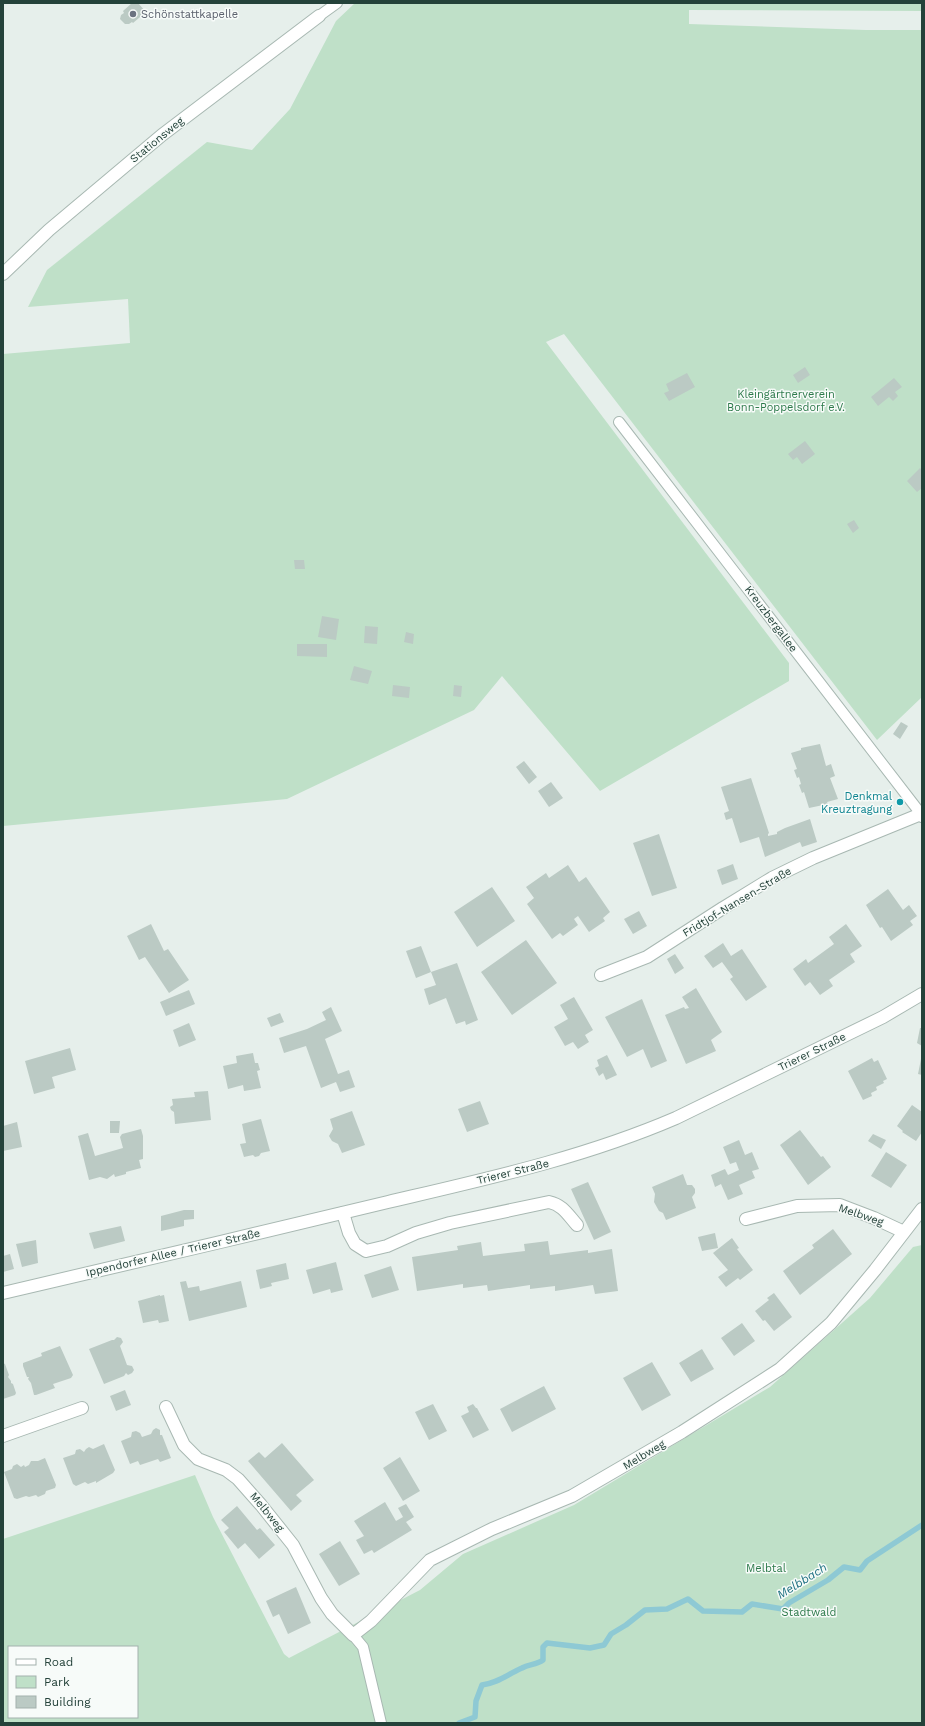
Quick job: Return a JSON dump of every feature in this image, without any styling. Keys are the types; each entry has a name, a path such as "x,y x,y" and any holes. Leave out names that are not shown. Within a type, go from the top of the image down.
{"street":[{"name":"Stationsweg","path":"3,274 49,230 162,135 319,16"},
{"name":"Fridtjof-Nansen-Straße","path":"601,975 647,957 772,878 813,858 921,815"},
{"name":"Trierer Straße","path":"343,1213 563,1159 585,1153 649,1130 758,1079 876,1020 922,994"},
{"path":"343,1213 349,1233 355,1244 366,1251 387,1246 416,1233 450,1223 549,1202 557,1204 564,1209 577,1226"},
{"name":"Melbweg","path":"746,1219 797,1206 840,1205 874,1218 904,1232"},
{"name":"Melbweg","path":"166,1408 184,1445 198,1459 226,1470 238,1479 261,1505 293,1545 321,1598 332,1614 352,1635 371,1621 430,1560 492,1529 572,1496 676,1436 780,1369 831,1323 875,1270 922,1209"},
{"name":"Ippendorfer Allee / Trierer Straße","path":"3,1294 343,1213"},
{"path":"3,1436 82,1408"}],"lane":[{"path":"319,16 337,3"},
{"name":"Kreuzbergallee","path":"619,422 921,815"},
{"name":"Melbweg","path":"352,1635 363,1647 381,1723"}],"green space":[{"name":"Kleingärtnerverein Bonn-Poppelsdorf e.V.","path":"355,3 922,3 922,11 689,10 689,24 866,30 922,30 922,697 877,740 564,334 546,342 789,663 789,681 600,791 502,676 474,710 287,799 3,826 3,354 130,343 128,299 28,307 47,270 207,142 252,150 290,109 336,21"},
{"name":"Stadtwald","path":"922,1245 922,1723 3,1723 3,1539 195,1475 213,1517 284,1654 289,1658 420,1590 463,1554 574,1505 770,1387 870,1298 913,1247"}],"building":[{"name":"Schönstattkapelle","path":"132,3 138,3 146,12 133,23 125,24 120,19 121,15 124,13 123,11"},
{"path":"805,367 810,375 798,383 793,375"},
{"path":"687,373 695,387 669,401 664,393 669,391 666,384"},
{"path":"894,378 902,387 895,392 898,396 893,401 889,397 878,406 871,397"},
{"path":"805,441 815,454 802,464 797,457 793,460 788,454"},
{"path":"920,468 922,470 922,488 917,492 907,481"},
{"path":"854,520 859,528 853,533 847,524"},
{"path":"294,560 304,560 305,569 295,569"},
{"path":"322,616 339,619 336,640 318,637"},
{"path":"365,626 378,627 377,644 364,643"},
{"path":"406,632 414,634 413,644 404,642"},
{"path":"297,644 327,644 327,657 297,656"},
{"path":"354,666 372,671 368,684 350,680"},
{"path":"393,685 410,687 409,698 392,696"},
{"path":"454,685 462,686 461,697 453,696"},
{"path":"901,722 908,726 900,739 893,734"},
{"path":"820,744 826,766 831,764 835,776 830,778 838,799 827,802 828,804 809,808 804,792 802,793 799,785 801,784 799,777 797,778 794,770 797,769 791,753 801,750 801,748"},
{"path":"524,761 537,777 529,784 516,767"},
{"path":"751,778 769,833 768,836 777,834 777,832 785,828 810,819 817,842 802,847 800,842 765,857 759,837 740,843 732,818 726,820 724,813 729,811 721,787"},
{"path":"551,782 563,798 549,807 538,791"},
{"path":"659,834 677,888 652,896 633,843"},
{"path":"733,864 738,879 722,885 717,870"},
{"path":"568,865 579,882 586,877 610,912 603,918 605,921 589,932 578,916 574,919 578,925 563,936 560,933 552,939 527,904 534,898 526,887 546,873 549,878"},
{"path":"492,887 515,921 477,947 454,912"},
{"path":"888,889 903,910 909,905 917,916 910,921 913,925 891,941 882,927 880,928 866,905"},
{"path":"639,911 647,926 633,934 624,919"},
{"path":"151,924 164,951 168,949 189,980 169,993 145,957 139,960 127,936"},
{"path":"846,924 862,946 850,954 855,962 829,980 833,986 820,995 810,982 805,986 793,969 806,959 808,963 834,944 829,937"},
{"path":"526,940 557,983 512,1015 481,972"},
{"path":"723,943 731,956 742,949 767,987 746,1001 730,979 733,977 722,962 713,968 704,956"},
{"path":"421,946 431,972 416,978 406,951"},
{"path":"675,954 684,968 675,974 667,959"},
{"path":"457,963 478,1020 466,1025 465,1021 456,1024 446,998 429,1005 424,989 436,985 431,972"},
{"path":"696,988 722,1032 711,1040 716,1051 686,1064 665,1015 684,1007 685,1009 689,1008 682,997"},
{"path":"189,990 195,1004 166,1016 160,1002"},
{"path":"574,997 593,1030 585,1035 589,1042 578,1049 573,1042 565,1046 554,1027 568,1019 560,1005"},
{"path":"642,999 667,1061 651,1068 643,1049 627,1057 605,1017"},
{"path":"331,1007 342,1031 325,1039 338,1074 349,1070 355,1087 340,1092 336,1082 321,1088 306,1046 284,1053 279,1038 307,1029 326,1020 322,1012"},
{"path":"280,1013 284,1022 271,1027 267,1018"},
{"path":"189,1023 196,1040 179,1047 173,1030"},
{"path":"920,1028 922,1028 922,1046 917,1043"},
{"path":"70,1048 76,1070 52,1077 55,1088 34,1094 25,1061"},
{"path":"253,1053 255,1063 258,1063 260,1070 257,1071 261,1088 244,1091 243,1085 228,1089 223,1066 237,1063 236,1056"},
{"path":"607,1055 617,1075 606,1080 603,1073 599,1076 595,1068 599,1066 597,1060"},
{"path":"872,1058 874,1062 878,1060 887,1079 883,1081 884,1083 876,1087 877,1090 871,1093 872,1096 863,1100 848,1071"},
{"path":"922,1059 922,1075 918,1074"},
{"path":"208,1091 211,1120 175,1124 174,1112 170,1107 173,1105 172,1099 195,1097 194,1092"},
{"path":"480,1101 489,1124 467,1132 458,1109"},
{"path":"912,1105 922,1112 922,1132 916,1141 902,1132 903,1131 897,1126"},
{"path":"352,1111 365,1145 342,1153 338,1144 332,1141 329,1136 333,1129 330,1119"},
{"path":"261,1119 270,1151 261,1153 259,1156 255,1157 253,1155 244,1157 240,1144 246,1143 242,1124"},
{"path":"110,1121 120,1121 119,1133 110,1133"},
{"path":"17,1122 22,1147 3,1151 3,1126"},
{"path":"141,1129 143,1136 143,1159 139,1160 141,1168 115,1177 114,1174 107,1179 100,1177 89,1180 78,1136 88,1133 95,1156 123,1148 120,1137 122,1134"},
{"path":"800,1130 821,1157 823,1156 831,1167 808,1185 780,1145"},
{"path":"873,1134 886,1140 881,1149 868,1141"},
{"path":"739,1140 745,1155 752,1152 759,1169 752,1171 755,1178 739,1185 743,1194 728,1200 721,1184 715,1187 711,1175 725,1169 728,1175 739,1170 736,1162 730,1164 723,1147"},
{"path":"886,1152 907,1165 891,1188 871,1176"},
{"path":"683,1174 687,1185 692,1185 695,1189 695,1193 692,1197 696,1208 666,1220 663,1213 659,1211 654,1202 655,1194 652,1187"},
{"path":"588,1182 611,1232 594,1240 571,1189"},
{"path":"184,1210 194,1210 194,1219 184,1220 184,1226 161,1231 161,1216"},
{"path":"121,1226 125,1241 94,1249 89,1233"},
{"path":"833,1229 852,1254 800,1295 783,1271 814,1248 812,1245"},
{"path":"715,1233 718,1248 702,1251 698,1237"},
{"path":"732,1238 739,1248 737,1249 753,1270 740,1280 738,1278 726,1287 718,1277 728,1270 713,1253"},
{"path":"36,1240 38,1263 22,1267 16,1244"},
{"path":"548,1241 550,1255 588,1250 588,1253 612,1249 618,1291 595,1294 593,1285 555,1291 555,1286 530,1289 530,1285 488,1291 487,1285 463,1288 463,1284 417,1291 412,1257 458,1250 457,1246 481,1242 483,1256 525,1251 524,1244"},
{"path":"10,1254 14,1269 3,1272 3,1256"},
{"path":"336,1262 343,1290 331,1293 330,1289 313,1294 306,1270"},
{"path":"286,1263 289,1279 271,1283 272,1286 260,1289 256,1270"},
{"path":"391,1266 399,1290 372,1298 364,1275"},
{"path":"186,1281 188,1288 199,1286 200,1291 241,1281 247,1307 189,1321 180,1282"},
{"path":"774,1293 792,1317 774,1331 755,1311 769,1300 767,1298"},
{"path":"164,1295 169,1321 159,1323 158,1320 143,1323 138,1301"},
{"path":"742,1323 755,1341 734,1356 721,1338"},
{"path":"117,1337 121,1338 123,1342 120,1346 127,1365 132,1366 134,1370 128,1375 126,1373 124,1376 104,1384 89,1349 114,1340"},
{"path":"60,1346 73,1375 71,1378 53,1384 55,1388 34,1395 23,1363 42,1356 41,1353"},
{"path":"702,1349 714,1369 691,1382 679,1363"},
{"path":"652,1362 671,1395 642,1411 623,1378"},
{"path":"3,1363 5,1364 9,1375 8,1377 13,1384 16,1393 15,1395 3,1399"},
{"path":"544,1386 556,1409 512,1432 500,1409"},
{"path":"125,1390 131,1405 116,1411 110,1396"},
{"path":"433,1404 447,1431 429,1440 415,1412"},
{"path":"473,1404 477,1408 489,1430 473,1438 461,1416 469,1412 467,1407"},
{"path":"156,1428 160,1430 160,1435 162,1435 171,1458 160,1462 158,1459 140,1465 138,1461 130,1464 121,1441 131,1437 132,1432 136,1431 140,1433 142,1437 151,1434"},
{"path":"282,1443 314,1480 296,1495 302,1501 291,1511 248,1461 259,1452 265,1458"},
{"path":"104,1444 115,1470 113,1473 96,1483 96,1481 88,1484 85,1482 76,1486 73,1484 63,1458 75,1454 76,1450 80,1449 84,1452 89,1447 93,1449"},
{"path":"400,1457 420,1491 403,1501 383,1468"},
{"path":"45,1458 56,1485 55,1488 46,1491 45,1494 38,1497 36,1495 17,1499 14,1498 4,1472 12,1469 13,1466 17,1464 21,1467 24,1465 25,1467 29,1465 31,1461 38,1461"},
{"path":"385,1502 396,1521 403,1517 398,1508 406,1504 414,1517 406,1522 412,1530 374,1553 372,1550 364,1554 356,1540 364,1536 354,1521"},
{"path":"237,1506 257,1530 260,1528 275,1545 259,1559 245,1543 238,1549 224,1532 229,1528 221,1520"},
{"path":"340,1541 360,1574 339,1586 319,1554"},
{"path":"296,1587 311,1623 288,1634 279,1614 273,1617 266,1601"}],"waterway":[{"name":"Melbbach","path":"459,1723 475,1717 476,1701 482,1685 498,1680 543,1660 543,1647 547,1643 590,1648 604,1645 611,1634 626,1625 645,1610 667,1609 688,1599 703,1611 742,1612 752,1604 783,1609 789,1603 828,1580 844,1567 860,1570 867,1561 922,1525"}],"place":[{"name":"Schönstattkapelle","path":"133,14"},
{"name":"Denkmal Kreuztragung","path":"900,802"}],"park label":[{"name":"Melbtal","path":"766,1568"}]}
